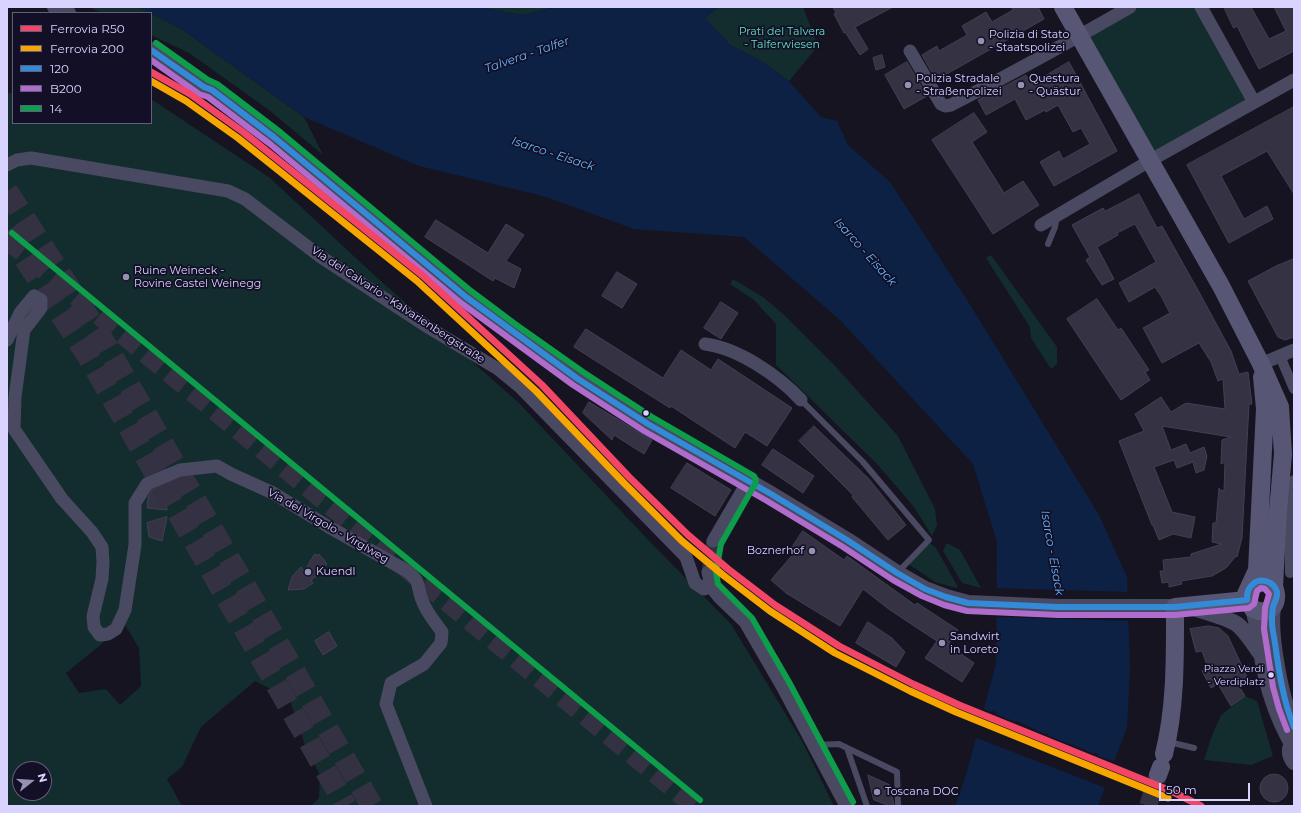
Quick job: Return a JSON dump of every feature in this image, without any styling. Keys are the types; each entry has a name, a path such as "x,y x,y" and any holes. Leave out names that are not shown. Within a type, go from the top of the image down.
{"main road":[{"path":"1063,7 1221,286 1261,364 1280,407 1283,454 1274,587 1277,597 1273,606 1269,610 1264,611 1250,598"},
{"path":"1250,598 1257,570 1265,409 1261,364"},
{"path":"1250,598 1256,581 1266,581 1274,587"},
{"path":"1163,759 1170,728 1181,607 1250,598"}],"street":[{"path":"54,7 66,12"},
{"path":"910,50 941,104 945,106 957,102 1080,36 1130,7"},
{"path":"1201,7 1254,102"},
{"path":"152,51 204,87 212,90 275,138 466,297 578,379 648,424 748,481 847,540 897,573 925,589 946,597 974,603 1134,608 1181,607 1237,624 1249,637 1262,656"},
{"path":"1041,224 1151,160 1294,80"},
{"name":"Via del Calvario - Kalvarienbergstraße","path":"7,165 18,160 32,158 55,161 117,173 228,191 245,198 321,257 431,329 498,369 520,387 686,557 695,583 704,589 711,587"},
{"name":"Via del Virgolo - Virglweg","path":"7,340 20,313 34,296 41,300 41,308 24,330 15,397 14,430 62,498 92,532 102,547 102,579 93,616 94,627 100,635 108,634 116,628 125,610 135,545 135,503 147,484 180,470 216,466 238,478 273,493 329,527 407,571 416,578 421,600 442,632 441,644 424,664 392,683 386,704 426,806"},
{"path":"705,344 728,351 758,365 789,387 801,400"},
{"path":"1261,364 1294,350"},
{"path":"1280,356 1294,389"},
{"path":"1290,573 1290,493 1294,480"},
{"path":"713,541 748,481"},
{"path":"708,572 711,587 718,597 745,622 782,686 846,806"},
{"path":"1250,598 1257,620 1262,656 1272,702 1282,726 1293,743 1290,750 1290,756 1294,762"},
{"path":"1273,606 1272,619 1283,695 1294,727"}],"lane":[{"path":"1048,244 1055,227 1057,215"},
{"path":"801,400 863,462 929,540 897,573"},
{"path":"813,745 839,744 897,772 898,806"},
{"path":"848,748 867,806"},
{"path":"1163,759 1194,748"}],"green space":[{"path":"89,7 138,7 148,12 100,12"},
{"path":"479,7 556,7 522,15"},
{"name":"Prati del Talvera - Talferwiesen","path":"719,7 803,7 818,46 789,81 763,62 730,45 705,18"},
{"path":"1130,7 1201,7 1254,102 1151,160 1080,36"},
{"path":"152,14 183,30 304,117 323,155 269,110 189,53 152,35"},
{"path":"12,92 12,124 152,124 152,100 270,178 373,274 519,403 654,546 731,624 802,741 834,806 311,806 319,798 320,775 307,751 289,698 255,681 201,727 182,767 167,779 182,806 7,806 7,94","holes":["125,625 139,648 141,686 120,705 106,689 79,693 66,673"]},
{"path":"991,255 1057,347 1057,364 1051,369 1031,338 1030,327 986,258"},
{"path":"733,279 763,297 783,314 836,367 898,436 935,509 937,525 932,536 914,507 878,465 776,365 776,324 754,300 730,284"},
{"path":"930,543 936,548 958,587 956,588 935,582 907,563"},
{"path":"947,543 960,550 981,588 962,583 943,551"},
{"path":"1245,696 1257,701 1273,756 1251,765 1204,760 1211,738 1221,715"}],"water":[{"path":"138,7 479,7 522,15 556,7 719,7 705,18 730,45 763,62 789,81 821,117 837,121 848,145 890,182 969,303 1099,515 1127,577 1130,669 1127,727 1098,806 955,806 966,775 996,664 997,542 973,464 841,321 744,237 634,229 543,196 419,166 304,117 183,30 152,14 152,12 148,12"}],"pier":[{"path":"994,588 1130,592 1131,621 994,617"},
{"path":"982,708 991,712 996,712 995,714 1016,722 1017,721 1042,733 1048,734 1047,735 1069,744 1073,744 1094,754 1099,754 1098,756 1116,762 1106,788 974,737"}],"building":[{"path":"833,7 893,7 855,27 868,49 860,55 845,32 844,33 834,14 836,13"},
{"name":"Polizia di Stato - Staatspolizei","path":"1011,7 1038,7 1044,19 936,80 922,55 937,46 939,51 967,35 962,26 986,12 992,22 1013,10"},
{"path":"1224,7 1251,7 1269,39 1286,31 1274,7 1294,7 1294,51 1259,69 1237,26 1234,28"},
{"path":"882,55 885,67 876,70 873,58"},
{"name":"Polizia Stradale - Straßenpolizei","path":"907,62 927,96 904,109 885,75"},
{"path":"1069,62 1117,151 1054,186 1040,162 1059,151 1063,159 1090,144 1081,128 1073,132 1058,105 1046,112 1045,110 1026,120 1015,99 986,115 978,100 1026,75 1031,84"},
{"path":"1294,107 1294,194 1267,151 1221,176 1244,219 1267,206 1273,219 1229,243 1187,165"},
{"path":"974,113 987,132 972,142 1004,193 1023,181 1039,205 993,234 932,140"},
{"path":"1139,194 1157,228 1162,226 1199,292 1231,351 1239,374 1248,372 1252,404 1249,404 1242,538 1237,557 1236,556 1226,568 1212,576 1181,581 1182,584 1169,587 1169,582 1162,583 1160,571 1164,571 1163,560 1191,557 1191,554 1222,544 1212,542 1213,523 1216,523 1219,488 1220,490 1224,491 1225,462 1221,464 1222,440 1231,437 1162,426 1171,450 1186,444 1190,453 1204,447 1207,456 1204,470 1196,473 1193,462 1177,468 1174,460 1154,467 1172,512 1195,517 1191,538 1173,534 1159,540 1119,441 1144,431 1135,414 1161,397 1171,412 1186,403 1225,409 1223,379 1218,381 1211,362 1199,343 1162,363 1143,328 1170,313 1155,287 1129,302 1119,283 1156,262 1135,224 1117,233 1118,235 1097,247 1114,279 1102,285 1086,260 1090,257 1072,225 1103,208 1105,211"},
{"path":"436,220 488,253 506,224 524,235 506,261 521,269 514,288 495,278 493,281 425,237"},
{"path":"1294,259 1294,337 1285,340 1278,337 1248,281 1276,266"},
{"path":"617,272 637,284 622,308 602,296"},
{"path":"1097,299 1118,330 1121,328 1149,370 1145,372 1150,380 1121,400 1067,319"},
{"path":"721,302 738,313 721,339 704,328"},
{"path":"586,329 663,378 681,350 711,370 718,359 792,408 767,446 745,432 735,448 671,406 670,408 574,347"},
{"path":"589,402 652,440 644,454 614,435 612,440 583,413"},
{"path":"814,426 869,479 906,525 888,540 852,497 853,495 799,441"},
{"path":"773,449 814,476 803,493 762,465"},
{"path":"687,463 731,490 715,516 671,488"},
{"path":"162,486 166,499 167,510 147,508 148,497 152,490"},
{"path":"167,517 162,541 149,537 147,523"},
{"path":"803,531 844,560 847,556 915,605 917,603 958,630 948,645 974,663 962,682 925,658 937,641 890,610 863,589 840,626 786,593 771,580 795,552 791,549"},
{"name":"Kuendl","path":"315,554 316,556 319,554 327,564 319,571 321,573 311,580 313,583 304,589 288,590 292,577 301,567 304,571"},
{"path":"868,622 892,638 905,652 896,667 856,643"},
{"path":"1209,626 1219,628 1228,636 1248,679 1238,684 1245,696 1231,706 1218,684 1211,688 1202,671 1208,668 1202,651 1196,652 1190,629"},
{"path":"329,632 337,646 323,655 315,641"},
{"path":"1274,774 1284,778 1288,788 1284,798 1274,802 1264,798 1260,788 1264,778"},
{"path":"868,775 890,785 894,806 874,800"}],"tunnel":[{"path":"7,191 106,345 372,806"},
{"path":"7,231 89,358 346,806"},
{"path":"7,239 695,806"},
{"path":"708,572 713,541"},
{"path":"1148,806 1158,775"}],"rail line":[{"name":"R50","path":"152,73 190,94 243,132 422,275 542,385 629,477 688,535 728,569 775,605 839,646 913,684 959,705 1171,791 1201,806"},
{"name":"200","path":"152,82 186,101 238,138 417,281 536,391 682,541 770,611 835,653 910,691 956,712 1168,798"}],"transit line":[{"name":"14","path":"156,43 208,80 217,84 280,132 471,291 515,324 583,372 652,417 754,476 756,480 755,484 721,544 716,572 718,584 752,618 789,682 853,802"},
{"name":"120","path":"152,51 204,87 212,90 275,138 466,297 578,379 648,424 771,494 925,589 968,603 1058,607 1175,607 1247,600 1249,589 1254,583 1258,581 1266,581 1270,583 1277,592 1273,609 1272,627 1278,665 1287,707 1294,727"},
{"name":"B200","path":"152,61 199,94 208,97 270,144 461,303 573,385 644,431 767,501 843,547 893,580 922,596 944,605 967,611 1058,615 1175,615 1249,608 1254,604 1257,591 1261,588 1265,589 1269,594 1265,608 1264,629 1273,687 1287,730"},
{"name":"14","path":"12,233 700,800"}],"place":[{"name":"Polizia di Stato - Staatspolizei","path":"981,41"},
{"name":"Polizia Stradale - Straßenpolizei","path":"908,85"},
{"name":"Questura - Quästur","path":"1021,85"},
{"name":"Ruine Weineck - Rovine Castel Weinegg","path":"126,277"},
{"name":"Boznerhof","path":"812,551"},
{"name":"Kuendl","path":"308,572"},
{"name":"Sandwirt in Loreto","path":"942,643"},
{"name":"Piazza Verdi - Verdiplatz","path":"1271,675"},
{"name":"Toscana DOC","path":"877,792"}],"water label":[{"name":"Talvera - Talfer","path":"527,55"},
{"name":"Isarco - Eisack","path":"553,154"},
{"name":"Isarco - Eisack","path":"865,252"},
{"name":"Isarco - Eisack","path":"1052,553"}]}
